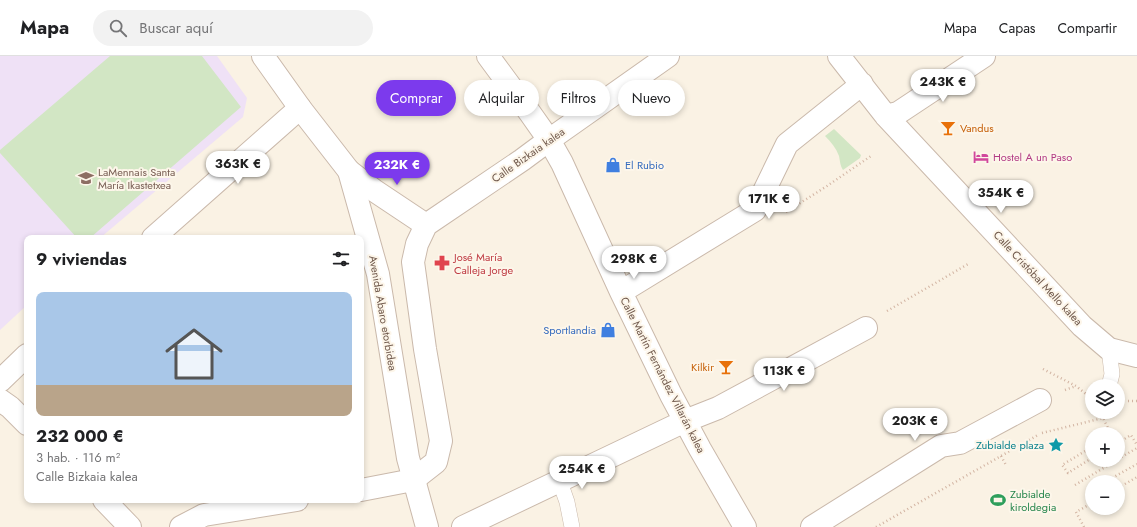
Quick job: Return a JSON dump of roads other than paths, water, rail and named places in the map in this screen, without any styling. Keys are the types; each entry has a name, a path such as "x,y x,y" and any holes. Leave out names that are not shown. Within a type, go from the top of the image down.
{"street":[{"name":"Avenida Abaro etorbidea","path":"263,56 300,108 349,171 378,274 408,458 427,527"},
{"name":"Calle Martín Fernández Villarán kalea","path":"488,56 549,140 562,163 621,292 671,395 745,527"},
{"name":"Calle Bizkaia kalea","path":"426,225 522,160 668,56"},
{"name":"Calle Cristóbal Mello kalea","path":"839,56 886,116 1082,326 1109,349 1137,356"},
{"path":"886,116 898,112 984,56"},
{"path":"621,292 755,210 787,144 862,84"},
{"path":"156,235 300,108"},
{"path":"349,171 375,192 426,225 417,244 413,262 425,349 441,442 436,462 413,480 364,489"},
{"path":"463,527 685,422 718,408 874,321"},
{"path":"0,381 24,358"},
{"path":"0,400 10,407 24,421"},
{"path":"812,527 941,446 960,443 1040,400"},
{"path":"107,503 130,527"},
{"path":"181,527 204,515 278,503"}],"lane":[{"path":"1109,349 1112,374 1111,379"},
{"path":"560,482 568,502 572,527"}],"place":[{"name":"Vandus","path":"948,128"},
{"name":"Hostel A un Paso","path":"981,157"},
{"name":"El Rubio","path":"613,165"},
{"name":"LaMennais Santa María Ikastetxea","path":"86,178"},
{"name":"José María Calleja Jorge","path":"442,263"},
{"name":"Sportlandia","path":"608,330"},
{"name":"Kilkir","path":"726,367"},
{"name":"Zubialde plaza","path":"1056,445"},
{"name":"Zubialde kiroldegia","path":"998,500"}]}
